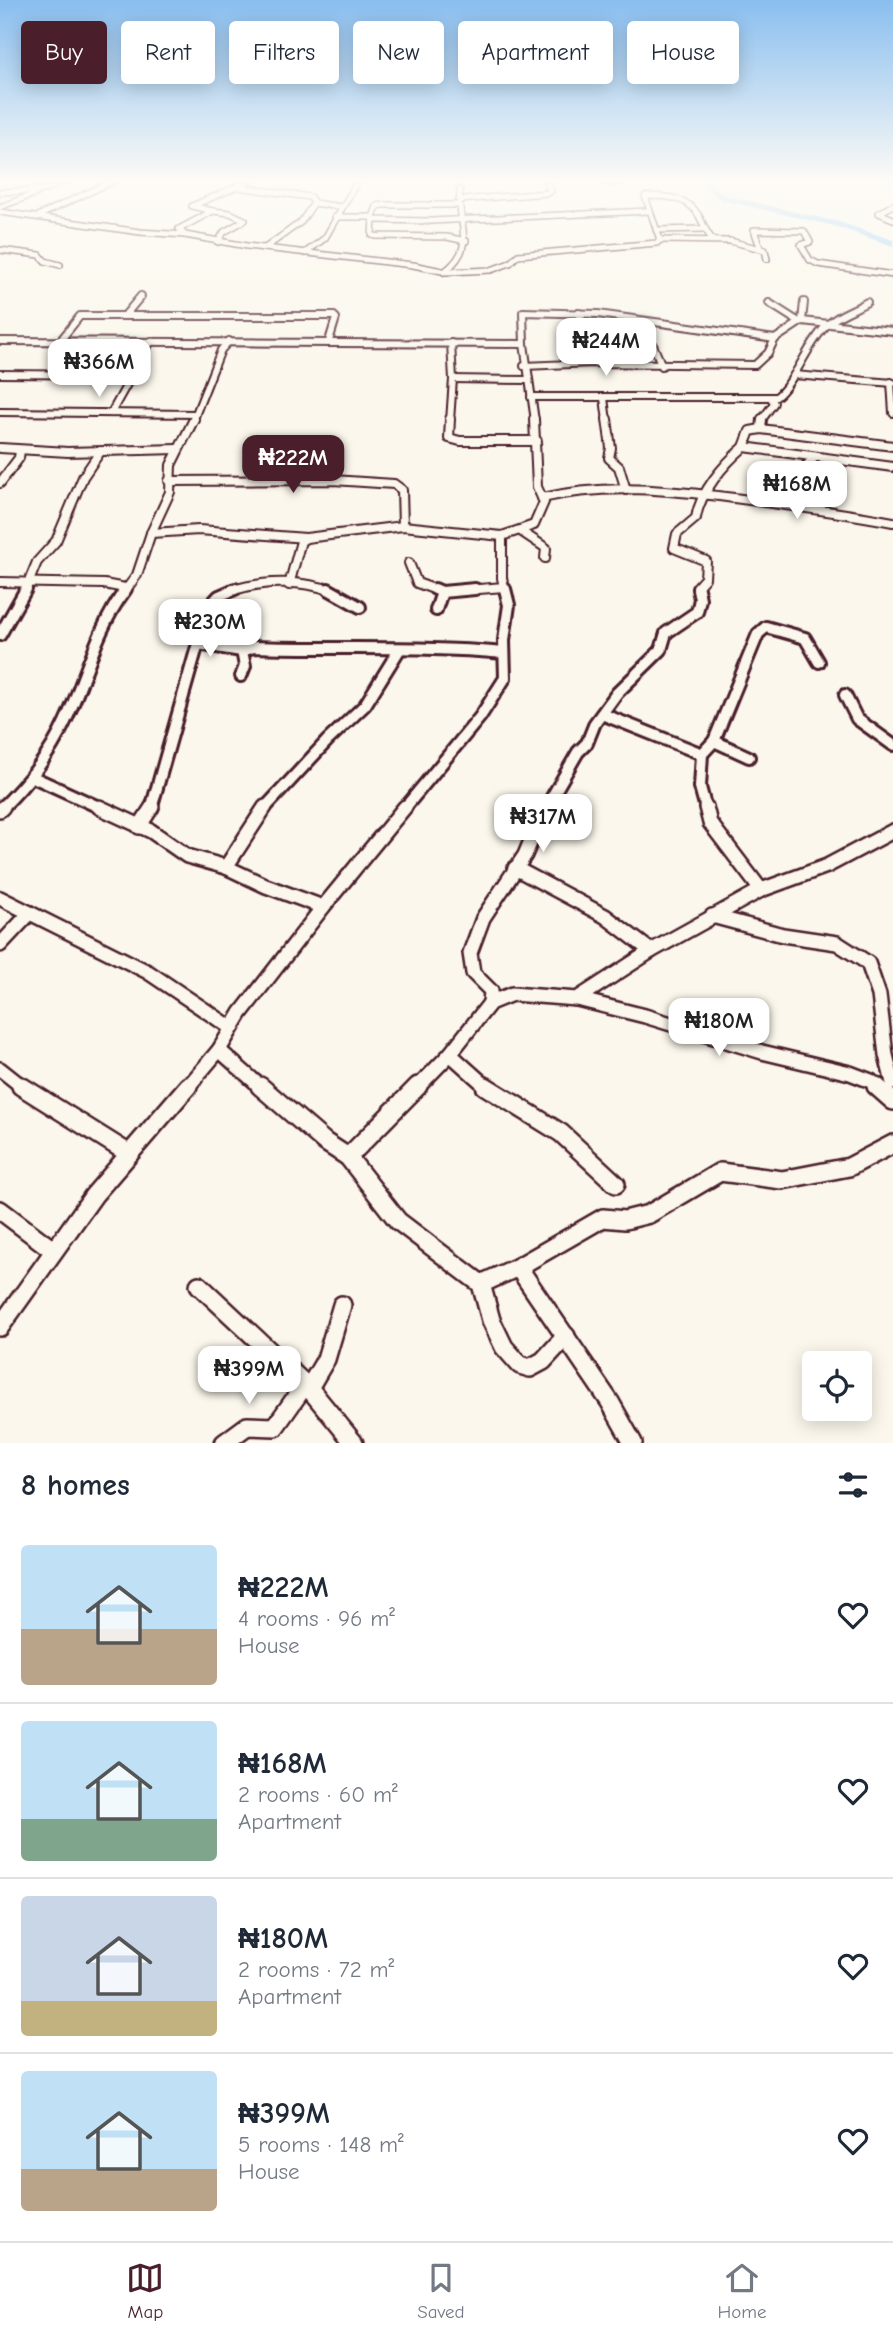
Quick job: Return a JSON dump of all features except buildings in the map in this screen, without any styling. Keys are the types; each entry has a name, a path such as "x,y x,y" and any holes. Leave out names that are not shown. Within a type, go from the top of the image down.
{"street":[{"path":"276,249 475,270"},
{"path":"306,253 310,249"},
{"path":"444,272 460,260 463,249"},
{"path":"414,265 424,271 475,270 505,265 518,256 591,249"},
{"path":"761,249 767,259"},
{"path":"804,249 810,260 818,264 893,275"},
{"path":"0,250 43,256 45,261 60,265"},
{"path":"125,314 141,296"},
{"path":"524,366 594,363 662,366 755,365 768,353 775,339 800,322 804,302"},
{"path":"531,397 771,398 783,392 814,339 828,323 867,302"},
{"path":"769,303 800,322 893,331"},
{"path":"522,532 541,517 542,498 538,493 537,441 524,366 524,311 579,313 775,339"},
{"path":"579,313 594,363"},
{"path":"60,341 80,316 125,314 334,316 336,318 329,341"},
{"path":"0,341 523,344"},
{"path":"111,413 151,341"},
{"path":"0,810 33,777 65,723 109,612 137,575 151,533 170,492 171,465 177,449 196,414 221,350 229,341"},
{"path":"451,343 453,379 448,434 450,439 537,441"},
{"path":"653,345 662,366"},
{"path":"0,374 132,375"},
{"path":"794,375 892,382 893,413"},
{"path":"453,379 527,380"},
{"path":"604,398 611,448 609,458 619,467 626,490"},
{"path":"761,429 760,422 774,403 771,398"},
{"path":"0,412 196,414"},
{"path":"493,999 488,986 473,974 470,953 483,918 524,855 552,793 587,743 602,714 617,693 661,650 666,633 697,612 700,599 697,587 705,578 706,561 674,548 677,534 696,518 698,506 730,458 744,447 750,431 761,429 893,446"},
{"path":"744,447 893,467"},
{"path":"0,448 100,452 177,449"},
{"path":"0,483 19,458 20,450"},
{"path":"0,635 30,582 37,562 56,541 83,477 100,452"},
{"path":"785,505 798,474 815,457"},
{"path":"169,481 333,480 394,484 402,490 403,526"},
{"path":"542,498 567,492 660,489 893,522"},
{"path":"151,533 199,530 306,538 403,526 502,536 510,532 522,532 545,548 545,558"},
{"path":"0,1327 53,1250 128,1153 219,1050 230,1027 304,935 323,906 350,877 480,717 505,678 504,653 509,605 504,587 502,536"},
{"path":"289,584 301,541 306,538"},
{"path":"409,564 417,583 442,592 504,587"},
{"path":"0,582 104,584 125,588"},
{"path":"139,827 156,800 169,741 208,608 215,598 233,590 289,584 325,587 334,592 341,601 360,607"},
{"path":"436,610 442,592"},
{"path":"761,890 710,823 700,787 702,754 714,741 758,634 766,627 805,638 819,662"},
{"path":"198,645 242,650 253,647 399,650 450,648 504,653"},
{"path":"241,677 245,666 242,650"},
{"path":"226,867 268,803 365,705 399,650"},
{"path":"845,695 851,715 858,723 893,745"},
{"path":"602,714 702,754"},
{"path":"714,741 749,758"},
{"path":"33,777 151,831 187,856 226,867 266,886 323,906"},
{"path":"576,999 651,951 761,890 827,866 893,831"},
{"path":"515,868 605,916 651,951"},
{"path":"0,898 140,969 207,1007 230,1027"},
{"path":"0,944 30,913"},
{"path":"712,916 783,935 837,943 868,963 879,995 886,1055 893,1083"},
{"path":"348,1157 416,1085 450,1054 493,999 512,994 576,999 645,1016 762,1052 864,1078 893,1101"},
{"path":"219,1050 325,1142 348,1157 398,1221 481,1284 487,1313 502,1343 524,1368 543,1361 566,1336"},
{"path":"450,1054 485,1086 561,1133 616,1184"},
{"path":"0,1069 34,1097 128,1153"},
{"path":"481,1284 518,1267 603,1218 625,1220 649,1214 720,1172 782,1180 849,1167 893,1144"},
{"path":"0,1210 53,1250"},
{"path":"518,1267 566,1336 633,1443"},
{"path":"199,1285 307,1387 355,1443"},
{"path":"224,1443 247,1426 275,1427 326,1359 342,1305"}]}
